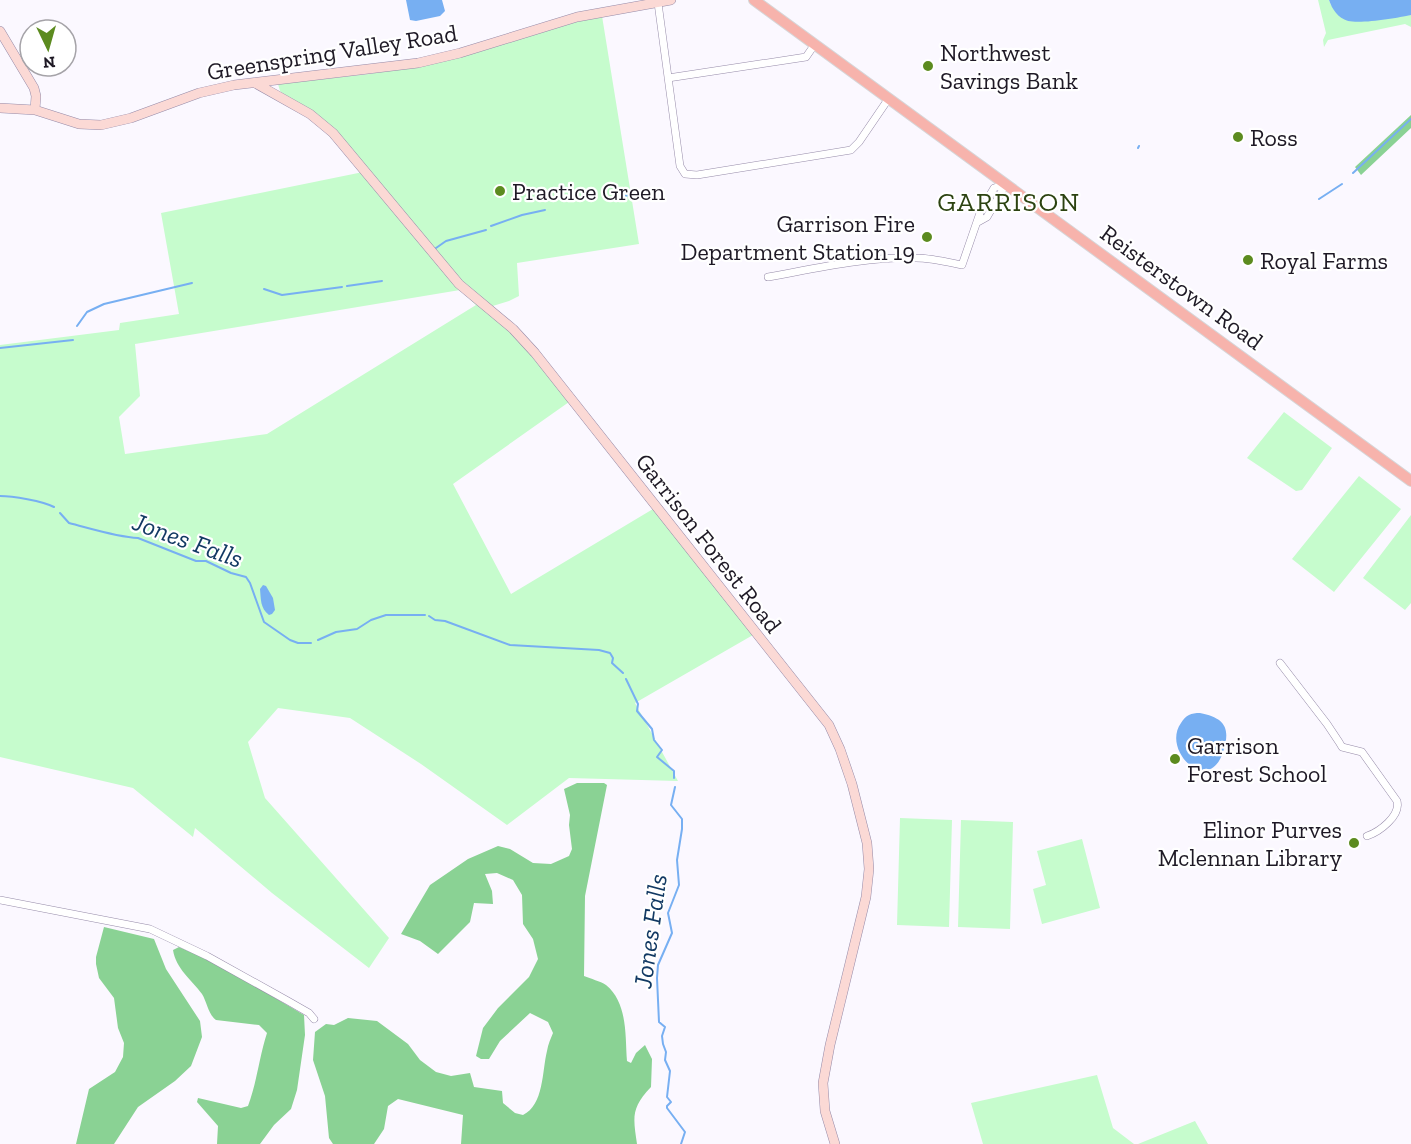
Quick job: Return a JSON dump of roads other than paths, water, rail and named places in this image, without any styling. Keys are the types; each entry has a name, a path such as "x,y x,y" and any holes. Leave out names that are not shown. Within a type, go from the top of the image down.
{"main road":[{"name":"Greenspring Valley Road","path":"0,108 34,110 79,124 101,125 137,116 208,90 418,63 460,53 577,17 671,0"},
{"name":"Reisterstown Road","path":"754,0 1411,481"},
{"path":"0,30 34,88 36,96 34,110"},
{"name":"Garrison Forest Road","path":"255,83 310,114 333,133 459,284 513,329 536,353 829,725 852,784 867,843 869,869 867,897 823,1083 825,1111 835,1144"}],"street":[{"path":"658,3 680,166 685,174 697,175 851,150 889,98"},
{"path":"668,78 806,57 815,44"},
{"path":"768,277 817,268 902,258 933,259 962,265 981,210 994,188 1006,184"},
{"path":"1280,663 1342,747 1362,752 1397,801 1396,812 1381,829 1367,836"},
{"path":"0,900 150,929 207,956 309,1013 314,1018"}],"water":[{"path":"406,0 442,0 445,11 440,16 410,20"},
{"path":"1329,0 1411,0 1411,15 1370,21 1348,21 1336,13"},
{"path":"263,585 273,598 275,610 269,615 262,603 260,589"},
{"path":"1200,713 1220,721 1226,730 1223,752 1216,765 1208,770 1198,770 1189,764 1177,746 1176,734 1183,720 1189,715"}],"waterway":[{"path":"1353,173 1411,119"},
{"path":"1319,199 1342,184"},
{"path":"618,196 638,195"},
{"path":"491,226 545,210"},
{"path":"436,248 446,241 486,230"},
{"path":"347,286 382,281"},
{"path":"77,326 87,312 104,304 192,283"},
{"path":"264,289 282,295 342,287"},
{"path":"0,348 73,340"},
{"name":"Jones Falls","path":"0,496 27,499 54,507"},
{"name":"Jones Falls","path":"60,513 69,523 138,538 196,561 206,561 231,573 246,577 264,622 290,640 298,643 311,643"},
{"name":"Jones Falls","path":"318,640 336,632 357,629 371,620 386,615 425,615"},
{"name":"Jones Falls","path":"429,616 510,645 599,650 610,653 613,658 612,663 623,673"},
{"name":"Jones Falls","path":"626,679 638,704 637,711 652,729 654,740 662,750 657,757 674,771 674,778"},
{"name":"Jones Falls","path":"675,787 671,805 682,819 677,860 679,885 668,913 672,933 658,965 657,978 659,1022 665,1027 662,1036 666,1052 665,1060 670,1071 667,1097 671,1102 667,1108 685,1132 681,1144"}],"place":[{"name":"Northwest Savings Bank","path":"928,66"},
{"name":"Ross","path":"1238,137"},
{"name":"Practice Green","path":"500,191"},
{"name":"Garrison Fire Department Station 19","path":"927,237"},
{"name":"Royal Farms","path":"1248,260"},
{"name":"Garrison Forest School","path":"1175,759"},
{"name":"Elinor Purves Mclennan Library","path":"1354,843"}],"district":[{"name":"GARRISON","path":"1009,202"}]}
